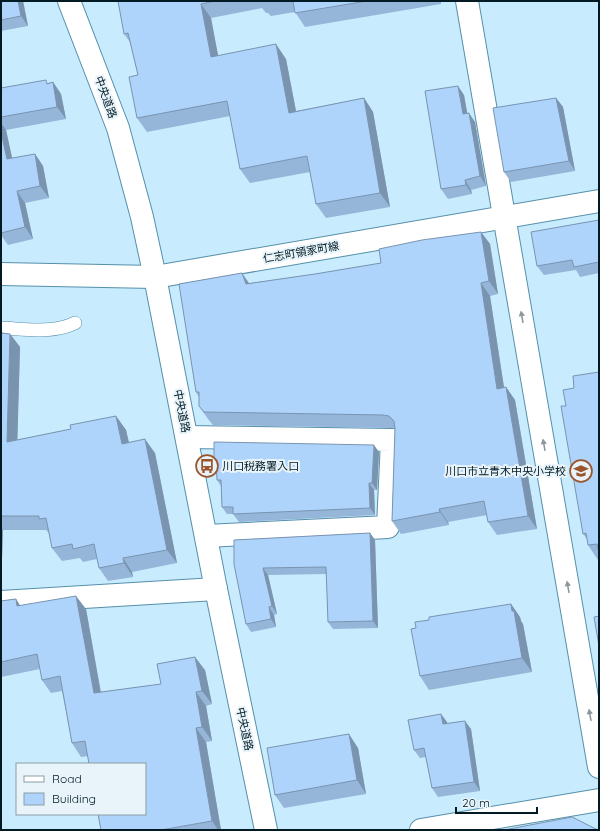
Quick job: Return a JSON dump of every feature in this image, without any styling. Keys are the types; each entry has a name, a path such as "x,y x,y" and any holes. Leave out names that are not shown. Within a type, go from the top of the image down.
{"street":[{"name":"中央道路","path":"69,1 115,121 129,164 155,277 216,589 266,830"},
{"path":"78,23 79,1"},
{"path":"467,1 599,767"},
{"name":"仁志町領家町線","path":"1,274 155,277 599,201"},
{"path":"187,437 392,440 388,527 206,536"},
{"path":"1,602 216,589"},
{"path":"421,830 599,800"}],"lane":[{"path":"1,328 56,329 63,328 74,323"}],"building":[{"path":"1,1 18,1 21,16 1,20"},
{"path":"118,1 215,1 201,4 211,57 276,44 289,113 364,98 380,193 316,204 307,156 240,169 227,101 137,118 129,77 138,75 128,33 124,34"},
{"path":"293,1 367,1 295,13"},
{"path":"46,80 47,84 53,82 57,107 1,117 1,88"},
{"path":"458,86 463,114 469,113 480,176 465,180 466,185 441,189 425,91"},
{"path":"556,98 569,161 504,172 493,108"},
{"path":"1,132 7,159 35,154 40,186 17,191 25,227 1,233"},
{"path":"599,220 599,262 574,267 572,260 537,266 531,232"},
{"path":"481,232 489,281 481,283 497,389 506,387 528,516 488,522 484,501 439,509 440,512 392,521 395,428 394,421 389,416 204,412 199,406 199,392 196,392 179,284 242,273 246,284 381,263 379,249 422,240"},
{"path":"1,333 10,334 7,442 71,429 70,425 116,416 122,444 145,439 167,550 123,558 124,563 99,568 94,544 73,549 72,544 52,548 46,518 39,519 39,516 1,516"},
{"path":"599,372 599,553 597,544 588,545 586,533 583,534 561,406 566,406 563,390 574,388 573,376"},
{"path":"214,442 374,445 372,483 369,483 370,508 233,514 233,507 222,507 221,480 217,480 216,460 214,460"},
{"path":"370,533 373,621 328,622 326,567 263,568 272,606 269,607 271,619 246,624 234,564 234,540"},
{"path":"76,596 94,693 161,684 157,664 195,657 202,691 196,692 202,727 196,728 212,821 161,830 101,830 98,815 146,815 146,763 89,763 85,741 72,743 60,676 42,680 37,654 1,662 1,601 16,599 17,606"},
{"path":"511,604 512,611 514,611 522,658 420,676 411,629 416,628 415,622 429,620 429,617"},
{"path":"599,616 599,646 594,617"},
{"path":"441,714 443,724 465,721 474,782 432,788 424,748 414,750 408,720"},
{"path":"349,734 357,780 275,795 267,748"},
{"path":"572,817 598,830 504,830"}],"place":[{"name":"川口税務署入口","path":"207,466"},
{"name":"川口市立青木中央小学校","path":"581,471"}]}
